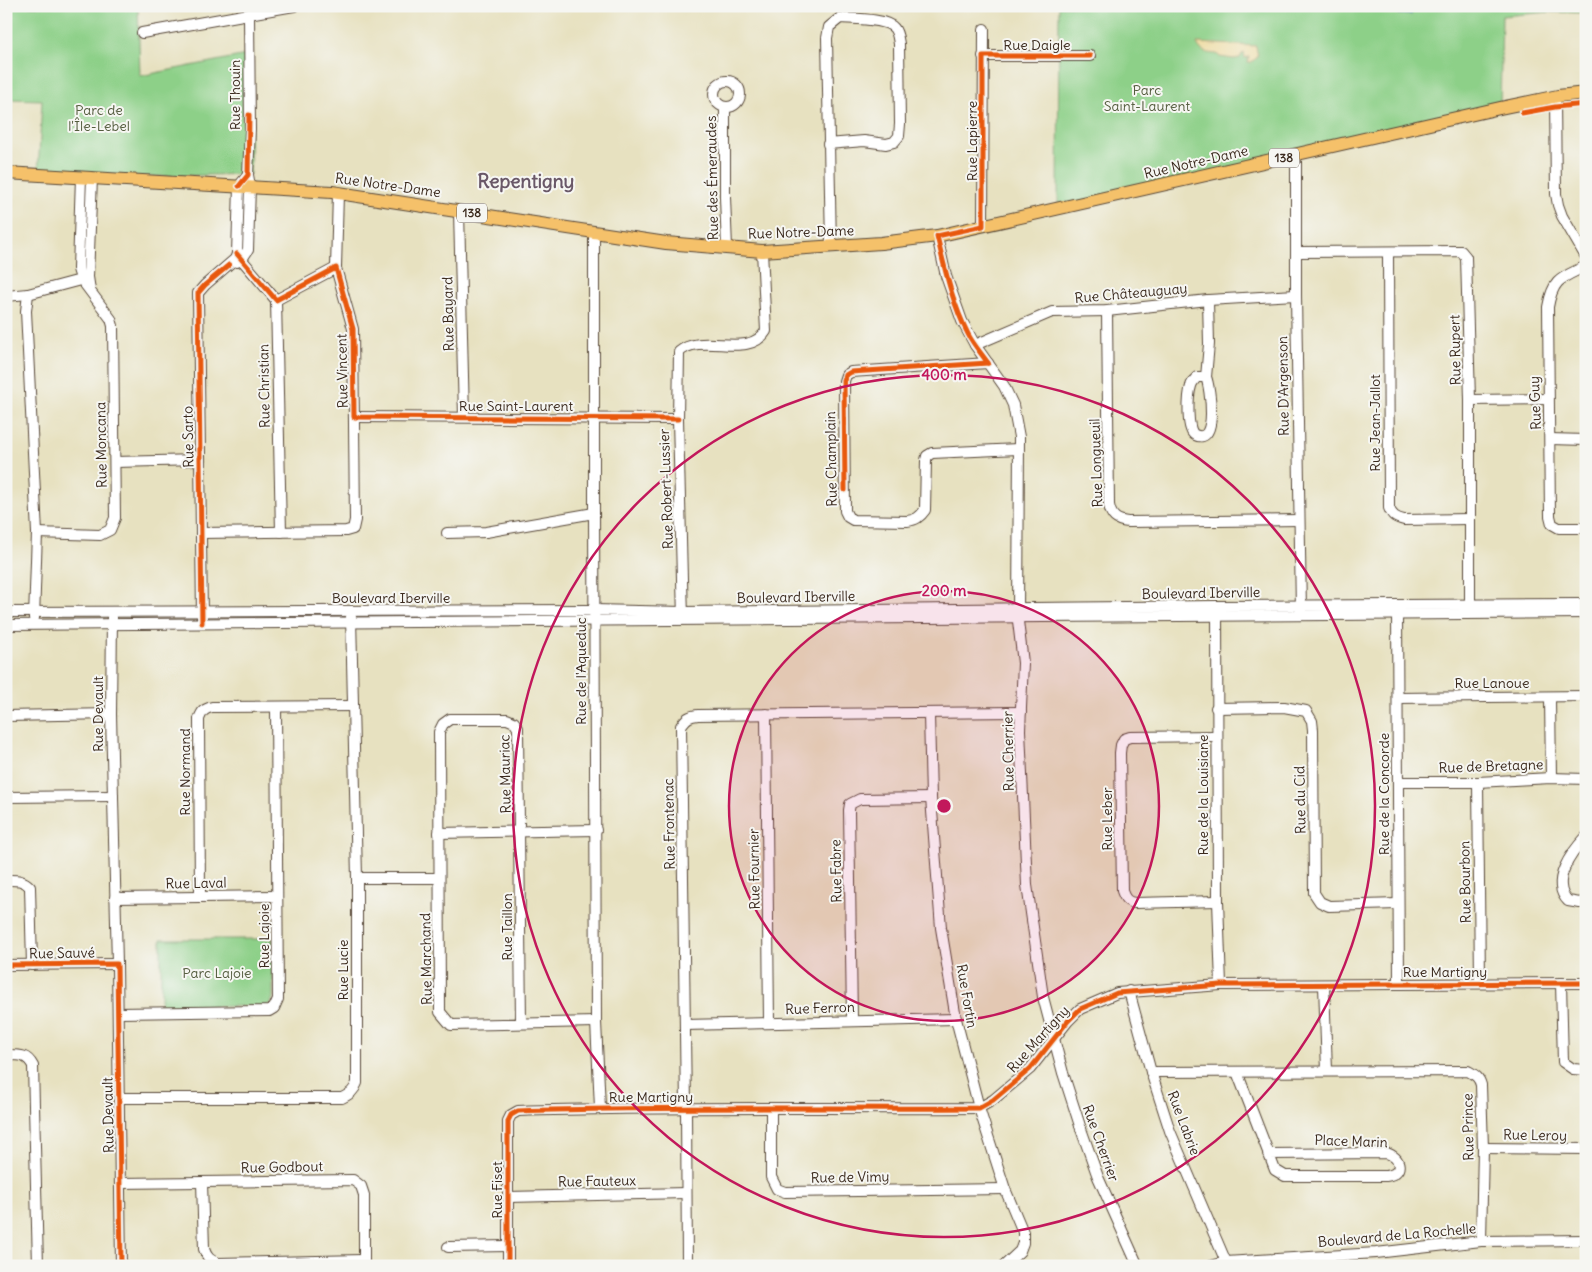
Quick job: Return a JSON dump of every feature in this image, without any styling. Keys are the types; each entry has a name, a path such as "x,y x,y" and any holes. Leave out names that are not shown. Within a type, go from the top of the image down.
{"main road":[{"name":"Rue Notre-Dame","path":"6,174 246,182 338,193 666,243 762,251 831,247 937,236 1555,97 1586,93"}],"street":[{"path":"142,33 294,6"},
{"name":"Rue Thouin","path":"246,182 250,129 249,15"},
{"path":"828,144 864,141 886,144 894,142 898,136 900,124 899,44 894,27 885,22 840,18 829,27 827,38 828,144 831,247"},
{"name":"Rue Lapierre","path":"982,226 984,29"},
{"name":"Rue Daigle","path":"983,56 1090,56"},
{"path":"1555,97 1556,194 1558,205 1583,246 1586,257"},
{"name":"Rue des Émeraudes","path":"725,107 724,197 727,248"},
{"name":"Rue D'Argenson","path":"1296,156 1296,296 1301,610"},
{"path":"6,296 28,294 85,278 78,269 86,178"},
{"path":"246,182 239,257 276,300 336,268"},
{"name":"Rue Vincent","path":"200,533 346,531 353,529 355,520 353,329 336,268 338,193"},
{"name":"Rue Bayard","path":"459,211 464,417"},
{"name":"Rue de l'Aqueduc","path":"594,232 596,1022 600,1108"},
{"name":"Rue Cherrier","path":"937,236 952,297 968,334 1004,386 1013,405 1018,437 1018,623 1022,664 1021,712 1026,885 1043,997 1053,1038 1080,1129 1098,1177 1138,1266"},
{"name":"Rue Robert-Lussier","path":"683,616 678,418 679,352 690,345 751,344 761,339 766,331 762,251"},
{"name":"Rue Rupert","path":"1297,252 1461,251 1466,257 1470,400 1470,609"},
{"name":"Rue Jean-Jallot","path":"1388,252 1389,508 1396,518 1404,520 1469,519"},
{"name":"Rue Sarto","path":"202,622 198,293 204,285 239,257"},
{"name":"Rue Guy","path":"1586,266 1554,284 1550,293 1548,307 1550,516 1552,524 1559,528 1586,528"},
{"name":"Rue Moncana","path":"36,533 100,535 110,530 115,518 113,326 85,278"},
{"path":"28,294 26,311 36,533 34,624"},
{"name":"Rue Châteauguay","path":"975,346 1052,312 1107,311 1208,300 1296,296"},
{"name":"Rue Christian","path":"276,300 282,532"},
{"path":"1206,377 1197,377 1190,388 1189,425 1191,432 1196,436 1202,436 1207,433 1210,427 1210,389 1206,377 1210,344 1208,300"},
{"name":"Rue Longueuil","path":"1107,311 1109,505 1110,512 1114,517 1120,521 1128,522 1299,520"},
{"name":"Rue Champlain","path":"988,363 851,372 846,375 844,381 845,511 848,517 854,520 907,522 914,520 921,516 925,510 926,460 932,453 1018,449"},
{"path":"1470,400 1548,399"},
{"name":"Rue Saint-Laurent","path":"354,417 678,418"},
{"path":"1550,439 1586,440"},
{"path":"115,462 199,460"},
{"path":"448,533 486,532 594,513"},
{"name":"Boulevard Iberville","path":"6,625 202,622 351,617 1396,610 1586,604"},
{"name":"Boulevard Iberville","path":"1470,609 1586,613"},
{"name":"Rue de la Concorde","path":"1396,610 1399,983"},
{"name":"Boulevard Iberville","path":"6,612 202,611 351,617"},
{"name":"Rue de la Louisiane","path":"1217,611 1216,708 1220,985"},
{"name":"Rue Devault","path":"112,612 111,714 118,1013 121,1266"},
{"name":"Rue Lucie","path":"119,1098 342,1098 350,1095 355,1089 357,1083 357,878 351,617"},
{"name":"Rue Lanoue","path":"1398,698 1586,696"},
{"path":"1550,697 1551,778"},
{"name":"Rue Normand","path":"200,896 199,719 201,712 212,707 353,706"},
{"name":"Rue Lajoie","path":"118,1013 269,1011 274,1008 278,999 276,707"},
{"name":"Rue du Cid","path":"1216,708 1284,707 1306,711 1312,721 1313,730 1314,893 1320,902 1329,906 1398,904"},
{"name":"Rue Frontenac","path":"687,1266 681,726 689,716 698,715 1021,712"},
{"path":"6,716 111,714"},
{"name":"Rue Fournier","path":"766,714 769,1023"},
{"name":"Rue Fortin","path":"929,714 931,798 941,928 956,1019 979,1108 1005,1189 1023,1232 1020,1250 1004,1266"},
{"name":"Rue Mauriac","path":"439,833 439,732 444,724 450,720 507,719 514,722 518,728 520,831"},
{"name":"Rue Leber","path":"1217,736 1130,737 1124,739 1121,745 1120,763 1122,892 1125,899 1136,903 1218,901"},
{"name":"Rue de Bretagne","path":"1398,782 1478,782 1551,778 1586,779"},
{"name":"Rue Bourbon","path":"1478,782 1480,983"},
{"path":"6,798 113,796"},
{"name":"Rue Fabre","path":"852,1020 850,804 860,799 931,798"},
{"path":"439,833 596,830"},
{"name":"Rue Taillon","path":"520,831 521,1023"},
{"name":"Rue Marchand","path":"439,833 440,1012 451,1025 596,1022"},
{"path":"1586,837 1575,848 1562,874 1560,886 1561,893 1568,901 1574,903 1586,900"},
{"path":"357,878 439,878"},
{"path":"6,880 19,880 30,887 32,965"},
{"name":"Rue Laval","path":"115,898 277,896"},
{"name":"Rue Sauvé","path":"6,965 117,964"},
{"path":"1561,983 1563,1062 1573,1069 1586,1070"},
{"name":"Rue Martigny","path":"511,1115 518,1111 600,1108 979,1108 993,1100 1030,1069 1053,1038 1080,1009 1110,995 1129,991 1220,985 1586,983"},
{"path":"1324,985 1326,1071"},
{"name":"Rue Labrie","path":"1129,991 1151,1072 1170,1130 1226,1262"},
{"name":"Rue Ferron","path":"685,1025 956,1019"},
{"path":"6,1055 20,1055 30,1059 33,1066 38,1266"},
{"name":"Rue Prince","path":"1151,1072 1468,1071 1479,1078 1481,1085 1483,1148 1481,1241"},
{"name":"Place Marin","path":"1237,1072 1268,1154 1275,1170 1285,1176 1386,1176 1395,1173 1399,1164 1396,1158 1386,1153 1268,1154"},
{"name":"Rue de Vimy","path":"771,1109 771,1177 777,1189 785,1192 1005,1189"},
{"name":"Rue Fiset","path":"508,1266 508,1121 511,1115"},
{"name":"Rue Leroy","path":"1483,1148 1586,1149"},
{"name":"Rue Godbout","path":"120,1183 346,1180 358,1183 364,1195 364,1263"},
{"path":"202,1182 204,1249 206,1257 211,1261 218,1263 364,1263"},
{"name":"Rue Fauteux","path":"508,1197 686,1193"},
{"path":"1119,1224 1130,1266"},
{"name":"Boulevard de La Rochelle","path":"1211,1266 1226,1262 1376,1253 1481,1241 1586,1240"},
{"path":"448,1247 508,1246"}],"green space":[{"name":"Parc de l'Île-Lebel","path":"6,6 138,6 140,76 251,54 250,174 92,178 38,174 42,100 6,99"},
{"name":"Parc Saint-Laurent","path":"1059,6 1398,6 1398,14 1411,14 1413,6 1586,6 1586,13 1550,12 1502,16 1500,108 1058,209"},
{"name":"Parc Lajoie","path":"161,939 273,939 273,998 271,1003 266,1006 161,1007"}],"sand":[{"path":"1197,43 1256,46 1258,57 1248,62 1249,57 1245,58 1244,53 1240,58 1234,59 1220,57 1217,54 1202,51"}],"water":[{"path":"1398,6 1413,6 1411,15 1398,14"}],"cycle path":[{"path":"988,363 970,338 962,322 937,236 983,226 983,56 1090,56"},
{"path":"1522,113 1586,104"},
{"path":"239,186 248,175 249,115"},
{"path":"237,254 276,300 336,268 353,329 354,417 678,419"},
{"path":"202,623 198,293 229,265"},
{"path":"845,490 844,381 846,375 851,372 988,363"},
{"path":"6,965 117,964 121,1266"},
{"path":"508,1266 508,1121 511,1115 518,1111 690,1108 979,1108 993,1100 1030,1069 1068,1021 1080,1009 1117,993 1221,985 1586,983"}],"district":[{"name":"Repentigny","path":"526,181"}]}
